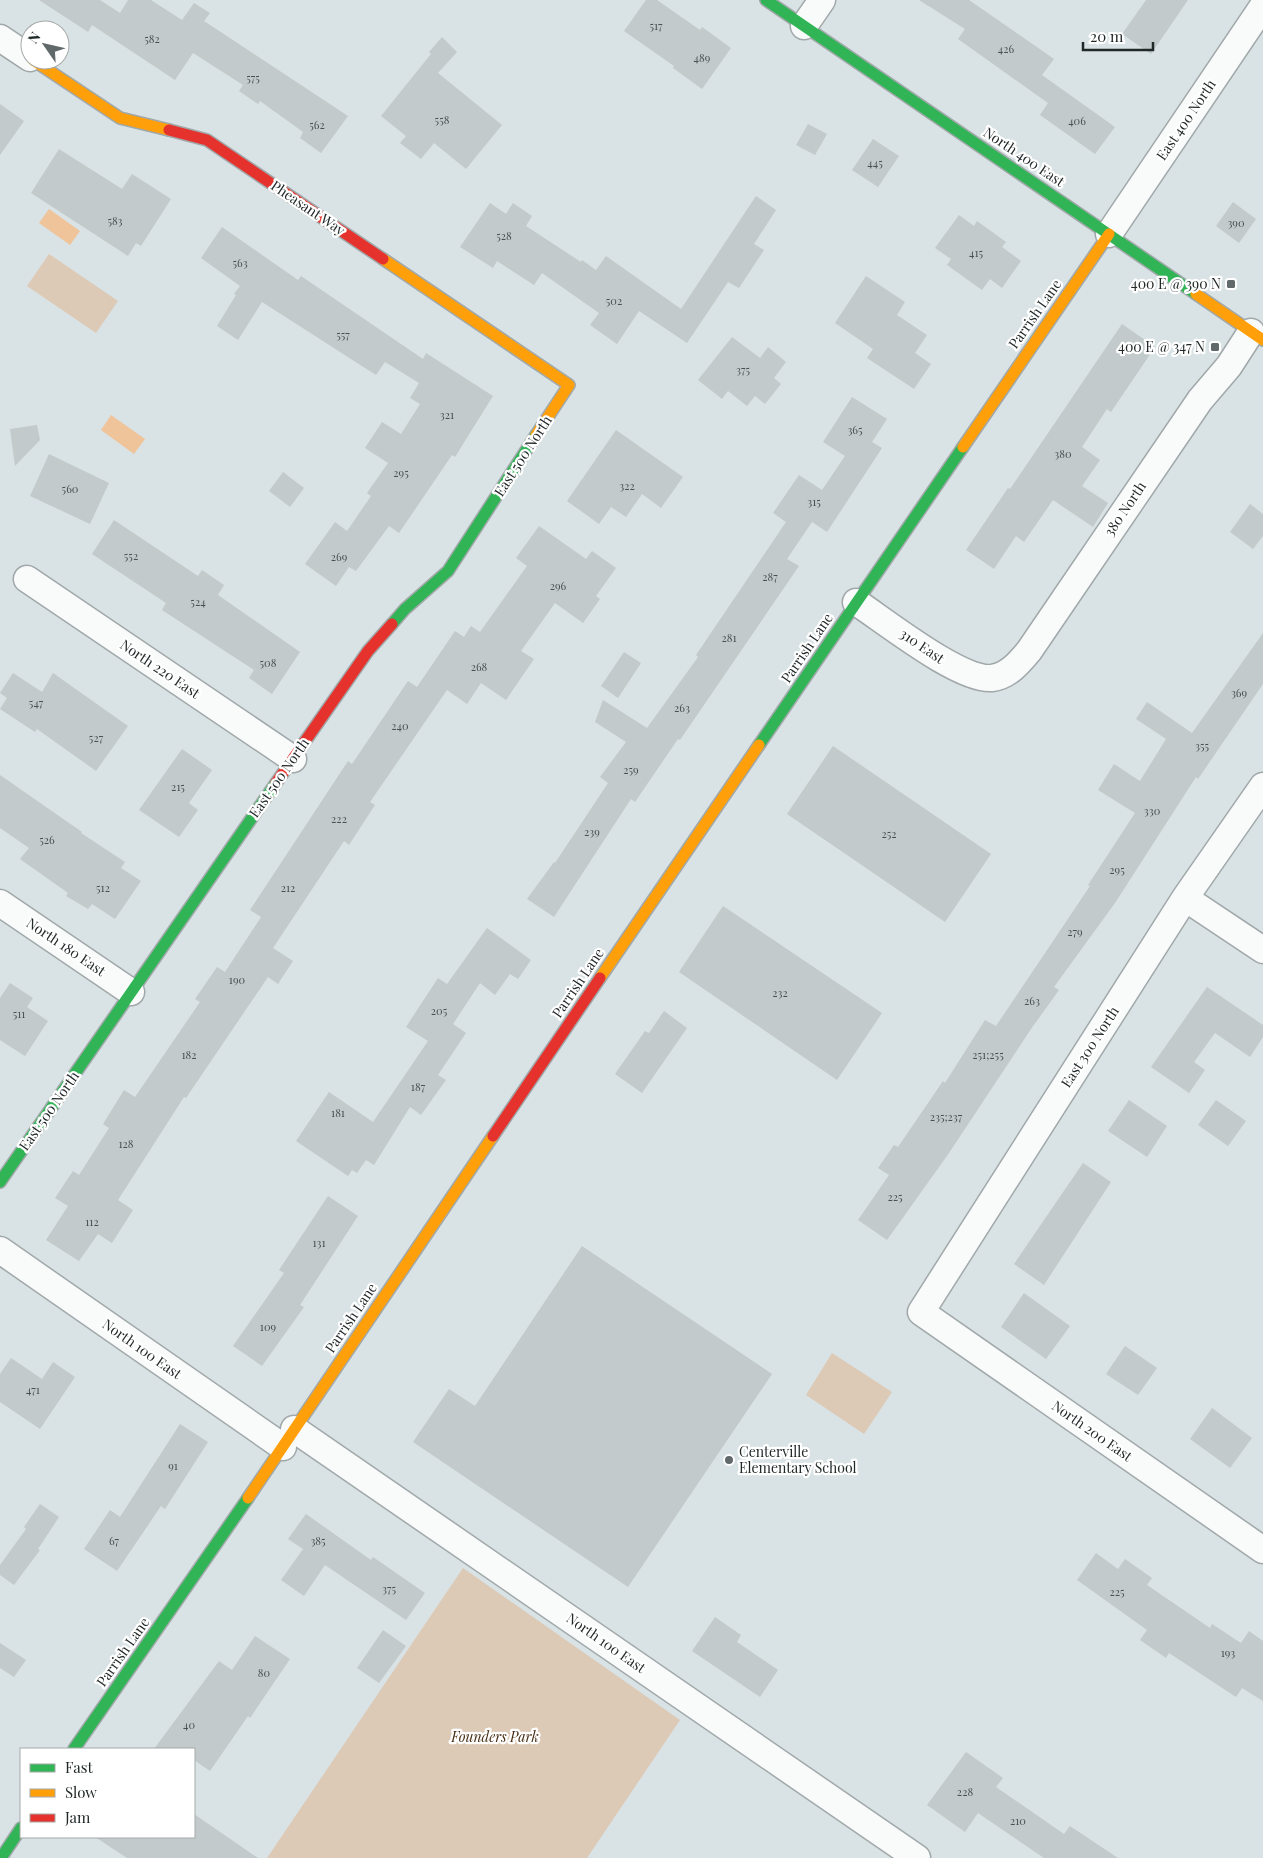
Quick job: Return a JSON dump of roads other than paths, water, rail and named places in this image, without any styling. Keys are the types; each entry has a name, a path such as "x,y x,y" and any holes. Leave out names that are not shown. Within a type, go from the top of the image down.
{"street":[{"name":"North 400 East","path":"766,0 1257,336"},
{"path":"804,26 822,0"},
{"name":"East 400 North","path":"1109,234 1263,6"},
{"path":"0,38 20,51"},
{"name":"Pheasant Way","path":"49,70 120,118 207,140 570,385"},
{"name":"Parrish Lane","path":"75,1748 289,1438 856,602 1109,234"},
{"name":"380 North","path":"993,678 1013,668 1029,651 1200,400 1257,336"},
{"name":"East 500 North","path":"0,1182 368,651 405,609 448,571 570,385"},
{"name":"North 220 East","path":"27,579 293,759"},
{"name":"310 East","path":"856,602 955,668 973,676 993,678"},
{"name":"East 300 North","path":"921,1312 1186,898 1263,786"},
{"path":"1186,898 1263,950"},
{"name":"North 180 East","path":"0,903 131,992"},
{"name":"North 100 East","path":"0,1250 289,1438 917,1858"},
{"name":"North 200 East","path":"921,1312 1263,1550"},
{"path":"1,1858 20,1830"}],"place":[{"name":"400 E @ 390 N","path":"1231,284"},
{"name":"400 E @ 347 N","path":"1215,347"},
{"name":"Centerville Elementary School","path":"729,1460"}],"park label":[{"name":"Founders Park","path":"495,1737"}]}
